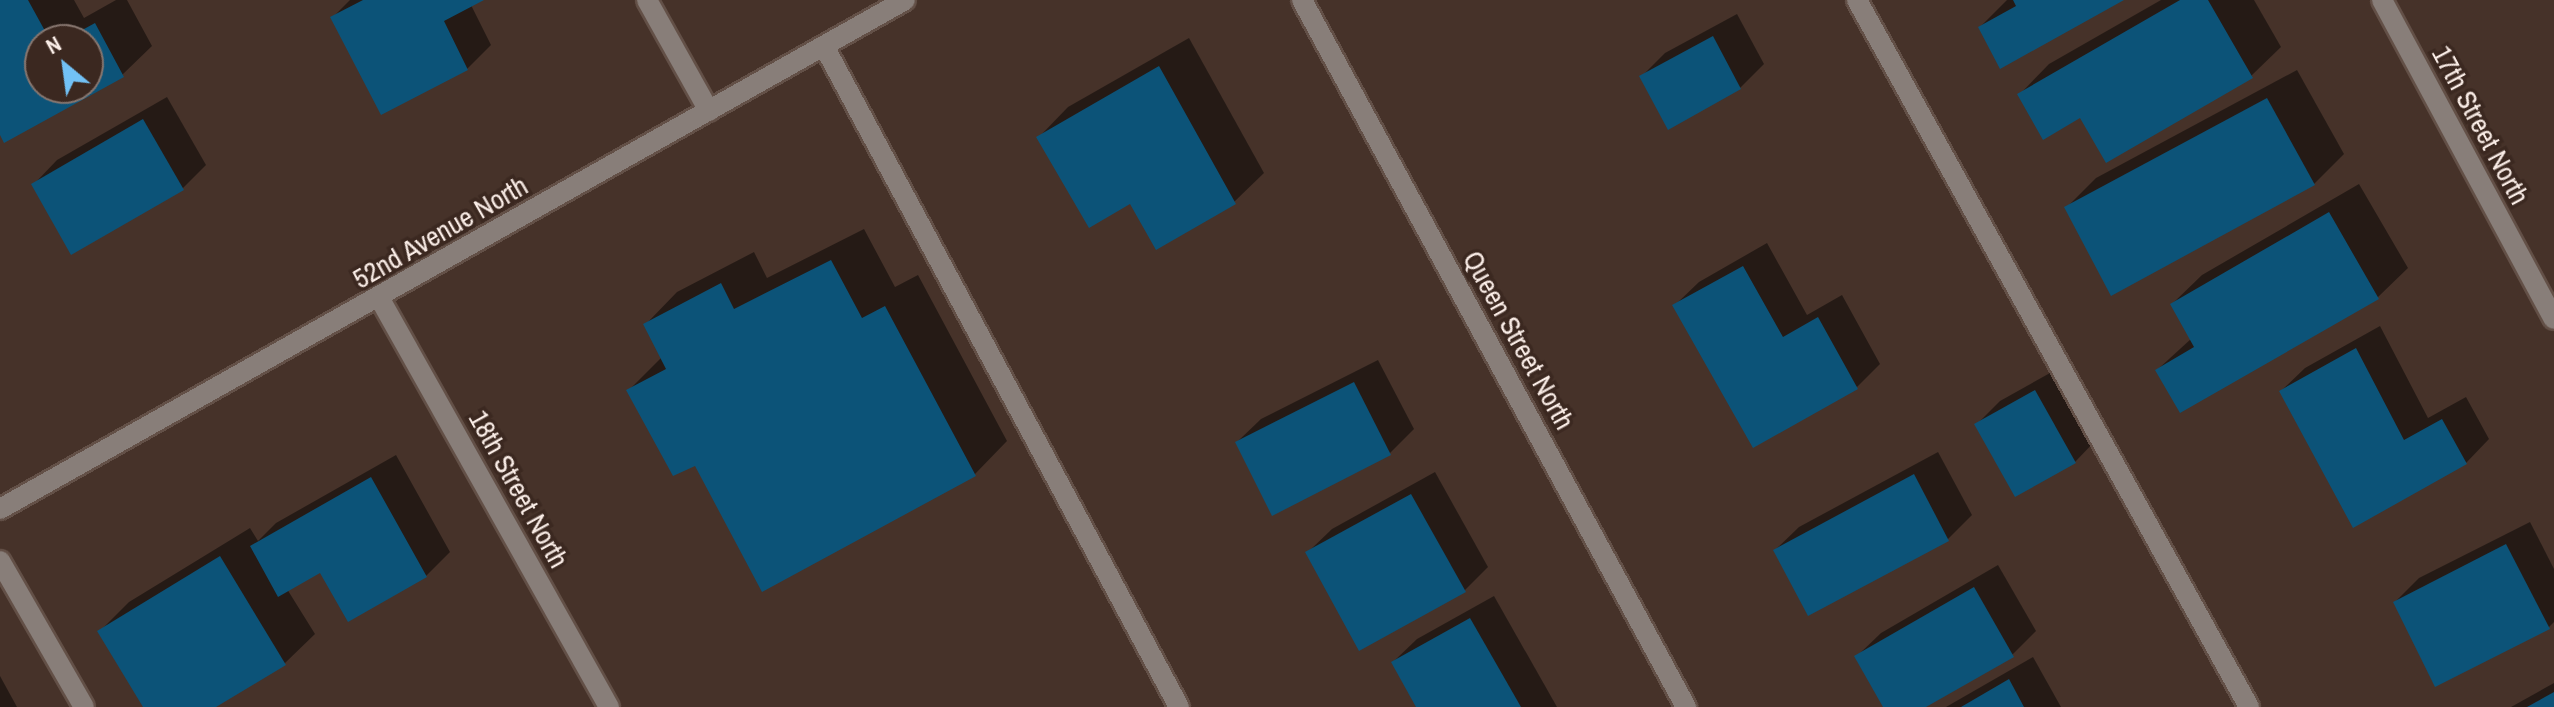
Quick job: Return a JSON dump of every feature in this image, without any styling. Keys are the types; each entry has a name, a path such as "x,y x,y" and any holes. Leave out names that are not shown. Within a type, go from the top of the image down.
{"street":[{"path":"647,0 709,111"},
{"name":"52nd Avenue North","path":"3,499 380,299 905,0"},
{"name":"Queen Street North","path":"1302,0 1686,707"},
{"path":"1857,0 2249,707"},
{"name":"17th Street North","path":"2382,0 2554,319"},
{"path":"824,46 1179,707"},
{"name":"18th Street North","path":"380,299 609,707"},
{"path":"0,561 84,707"}],"building":[{"path":"0,0 28,0 41,24 24,24 24,104 75,104 4,143 0,135"},
{"path":"363,0 484,0 444,21 468,70 381,115 330,17"},
{"path":"2013,0 2124,0 2000,69 1978,27 2016,6"},
{"path":"2180,0 2208,0 2253,78 2106,163 2080,118 2043,140 2017,94"},
{"path":"1713,36 1741,89 1668,130 1639,76"},
{"path":"104,40 124,77 104,88"},
{"path":"1159,66 1236,204 1156,250 1130,204 1089,228 1036,137"},
{"path":"2267,98 2315,185 2111,296 2064,207"},
{"path":"143,119 184,190 71,255 31,184"},
{"path":"2329,212 2379,299 2180,413 2155,370 2194,347 2170,304"},
{"path":"831,260 862,318 885,306 976,476 762,592 695,466 673,476 626,390 666,369 643,324 721,283 734,309"},
{"path":"1743,266 1783,337 1818,317 1858,389 1753,448 1672,305"},
{"path":"2356,348 2404,440 2442,419 2467,464 2353,528 2279,391"},
{"path":"1354,382 1391,455 1272,516 1235,442"},
{"path":"2035,390 2076,463 2015,497 1974,424"},
{"path":"1914,474 1949,541 1808,616 1773,550"},
{"path":"371,477 427,577 348,622 320,573 278,597 250,546"},
{"path":"1411,494 1466,592 1359,651 1305,552"},
{"path":"2506,544 2550,629 2435,687 2393,602"},
{"path":"220,556 286,665 216,707 143,707 97,631"},
{"path":"1974,587 2014,657 1926,707 1883,707 1854,656"},
{"path":"1470,618 1521,707 1416,707 1391,662"},
{"path":"2009,679 2024,707 1961,707"},
{"path":"2554,692 2554,707 2527,707"}]}
